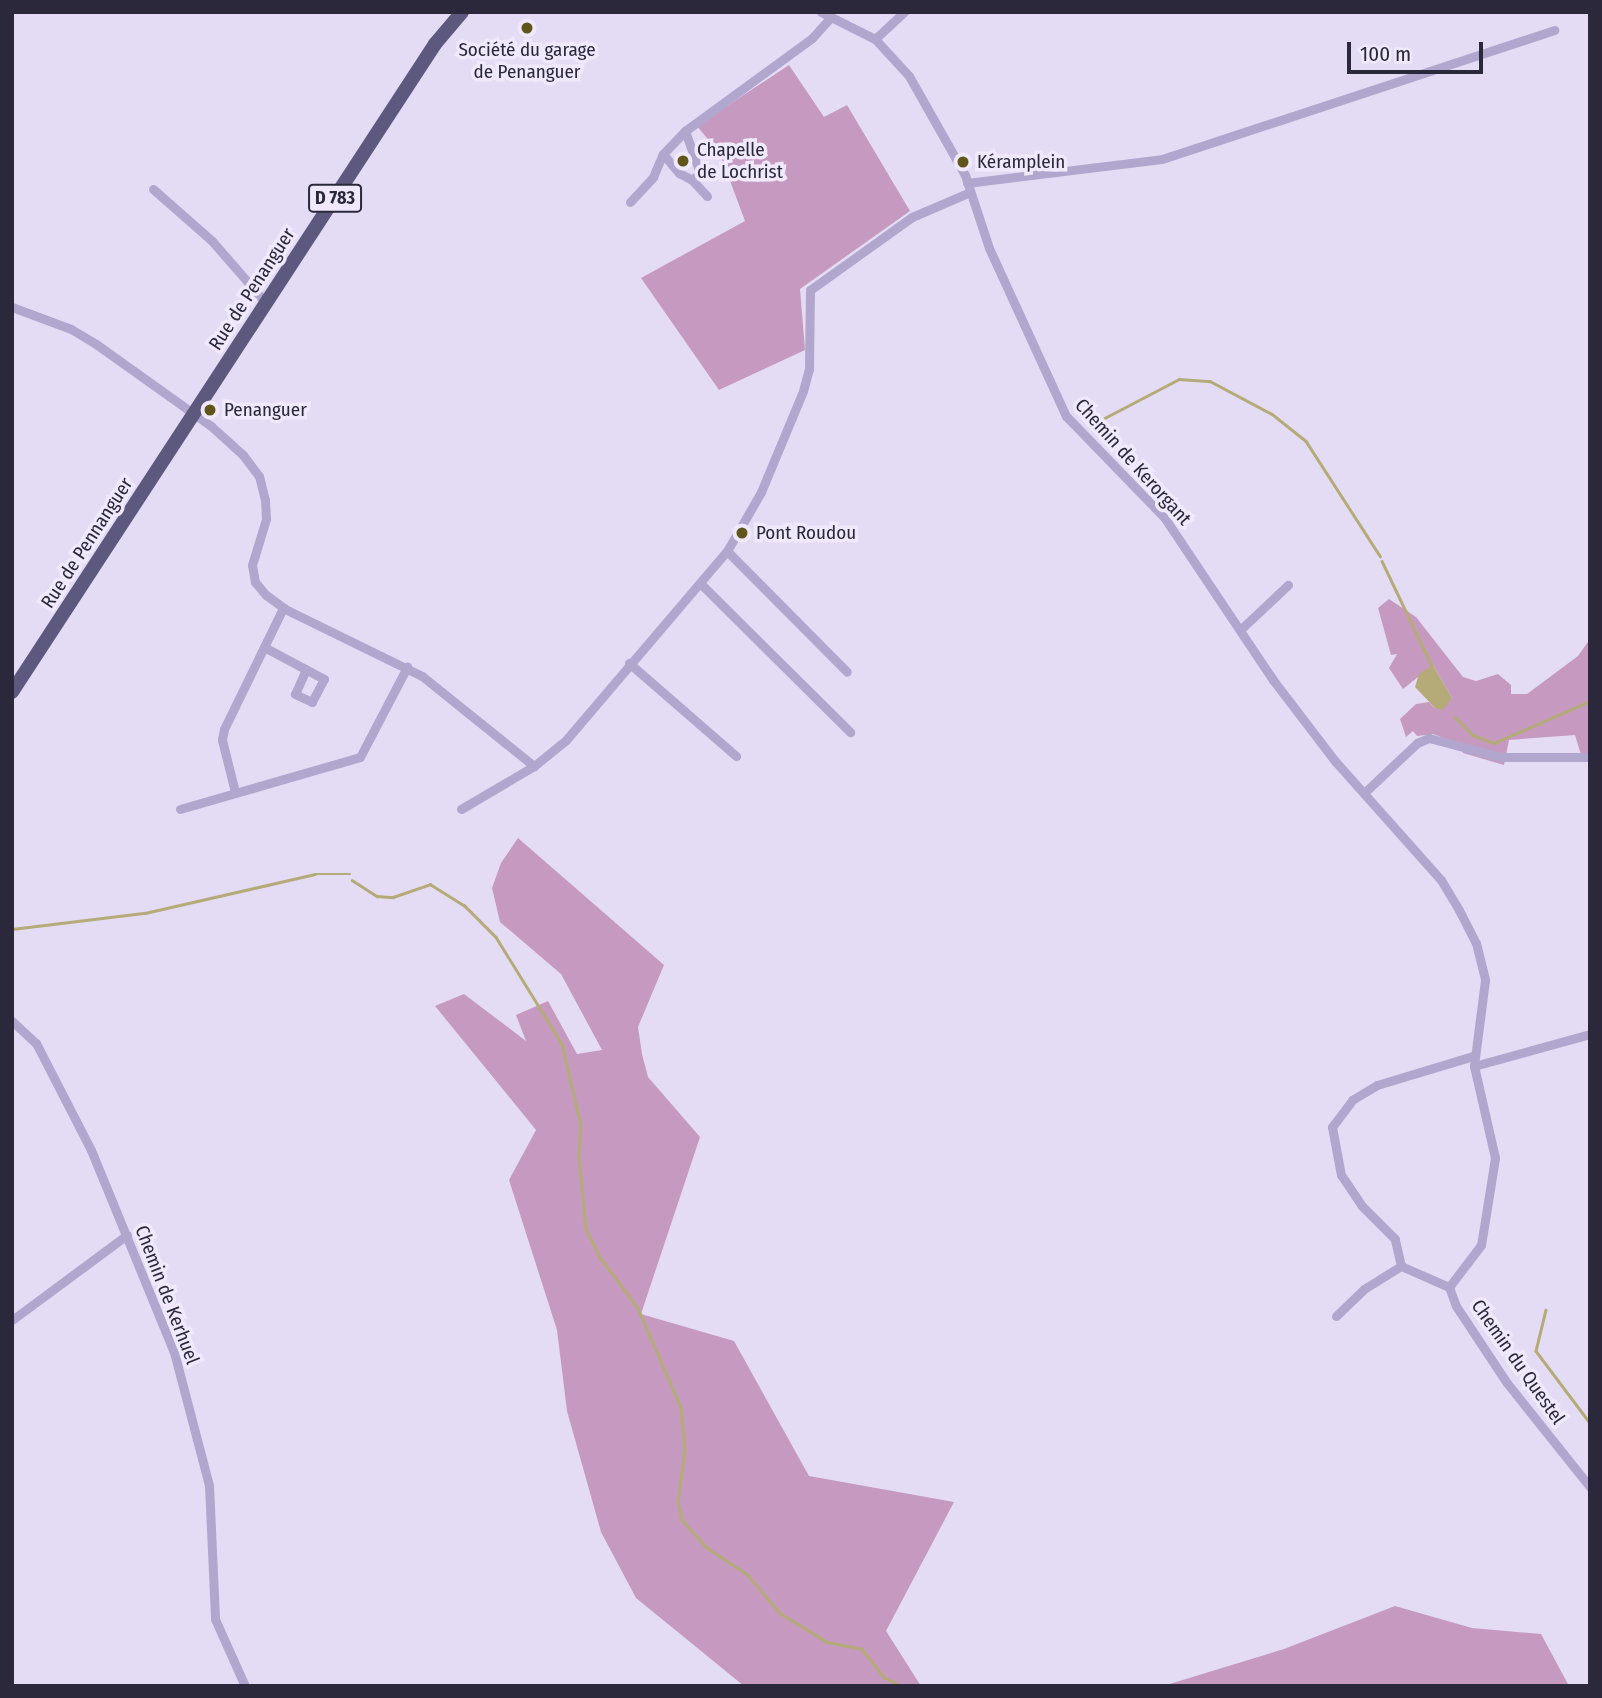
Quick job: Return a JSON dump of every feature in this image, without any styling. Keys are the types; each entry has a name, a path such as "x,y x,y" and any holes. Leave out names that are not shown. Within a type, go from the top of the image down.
{"main road":[{"name":"Rue de Penanguer","path":"435,44 449,12"},
{"name":"Rue de Penanguer","path":"193,415 435,44 462,12"},
{"name":"Rue de Pennanguer","path":"12,692 193,415"}],"street":[{"path":"821,12 829,19 875,39 904,12"},
{"path":"630,202 653,177 663,154 685,131 812,38 829,19"},
{"path":"461,809 534,766 566,740 629,663 702,585 727,551 761,492 806,384 810,290 912,217 969,187 1162,159 1554,30"},
{"name":"Chemin de Kerorgant","path":"875,39 922,96 969,187 1002,280 1066,416 1164,517 1240,630 1322,744 1364,793"},
{"path":"685,131 700,173 692,180"},
{"path":"663,154 679,173 692,180 707,195"},
{"path":"153,189 212,241 266,303"},
{"path":"12,307 71,328 193,415 243,455 259,476 266,519 252,565 256,582 283,608 407,667 450,695 534,766"},
{"path":"727,551 847,672"},
{"path":"1240,630 1289,584"},
{"path":"702,585 850,732"},
{"path":"235,792 222,740 224,729 283,608"},
{"path":"264,647 306,669"},
{"path":"629,663 736,756"},
{"path":"180,809 360,757 407,667"},
{"path":"1364,793 1417,743 1429,738 1501,757 1590,757"},
{"path":"1312,739 1322,744"},
{"name":"Chemin du Questel","path":"1364,793 1441,880 1476,943 1486,991 1474,1061 1494,1145 1493,1182 1481,1245 1449,1287"},
{"name":"Chemin de Kerhuel","path":"12,1021 36,1043 59,1085 127,1235 174,1352 206,1470 212,1604 245,1686"},
{"path":"1336,1316 1364,1289 1401,1266 1395,1239 1362,1206 1341,1175 1332,1127 1352,1100 1377,1085 1590,1034"},
{"path":"12,1320 127,1235"},
{"name":"Chemin du Questel","path":"1401,1266 1449,1287 1457,1306 1507,1383 1590,1487"}],"shaded area":[{"path":"789,65 824,117 847,105 910,211 800,289 805,350 719,390 641,278 745,221 720,154 697,126"},
{"path":"1389,599 1416,617 1463,677 1476,681 1498,674 1511,685 1511,694 1527,694 1578,656 1590,639 1590,757 1582,758 1575,735 1509,740 1504,765 1463,753 1459,744 1433,734 1417,736 1413,731 1406,737 1400,719 1416,704 1429,702 1435,708 1452,698 1433,665 1403,689 1389,668 1397,654 1391,655 1378,608"},
{"path":"1433,665 1452,698 1443,710 1435,708 1415,687 1419,674"},
{"path":"518,838 664,965 638,1027 642,1054 648,1077 700,1137 641,1314 734,1341 809,1476 954,1502 886,1631 921,1686 744,1686 636,1598 601,1532 567,1411 557,1330 509,1180 536,1130 435,1006 464,994 526,1041 516,1015 548,1001 577,1054 602,1050 561,974 500,922 492,888 501,863"},
{"path":"1395,1606 1472,1628 1541,1634 1569,1686 1163,1686 1284,1649"}],"waterway":[{"path":"1095,423 1179,379 1210,381 1272,414 1306,441 1380,556"},
{"path":"1382,561 1432,666"},
{"path":"1455,717 1473,735 1494,743 1590,701"},
{"path":"12,929 145,913 315,874 350,874"},
{"path":"352,880 377,896 393,897 430,884 464,905 496,937 562,1044 581,1125 579,1157 586,1229 602,1260 638,1308 681,1408 685,1449 678,1502 682,1520 706,1547 747,1574 780,1613 827,1642 862,1649 884,1677 902,1686"},
{"path":"1546,1310 1536,1351 1590,1423"}],"place":[{"name":"Société du garage de Penanguer","path":"527,28"},
{"name":"Chapelle de Lochrist","path":"683,161"},
{"name":"Kéramplein","path":"963,162"},
{"name":"Penanguer","path":"210,410"},
{"name":"Pont Roudou","path":"742,533"}]}
